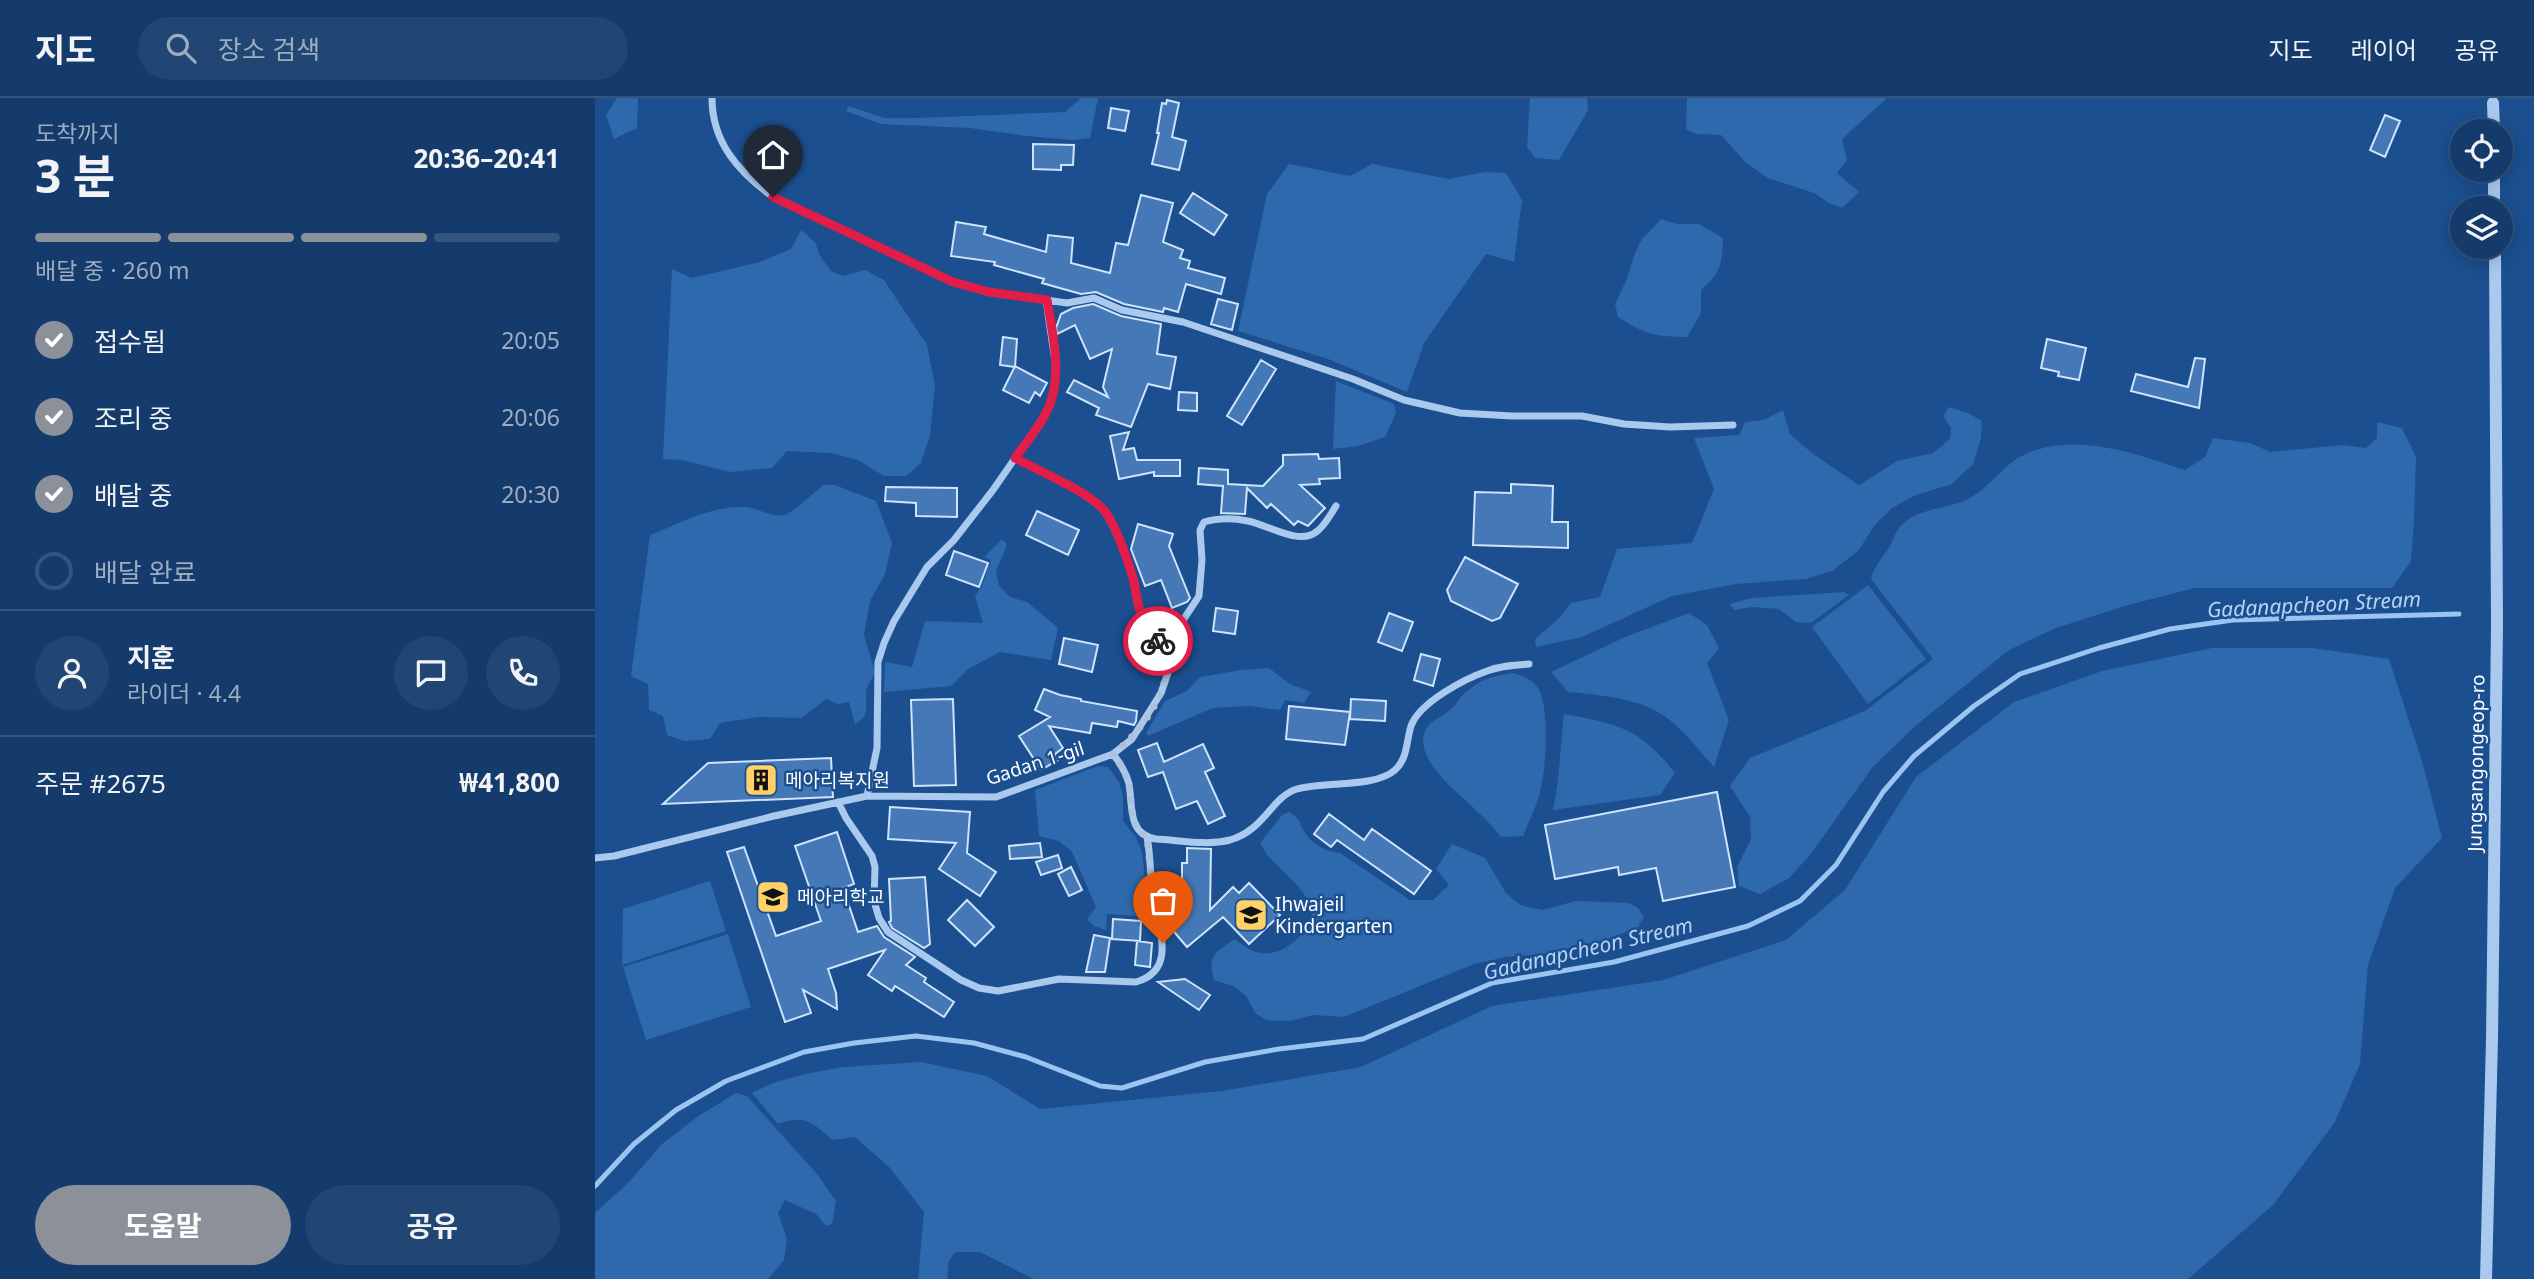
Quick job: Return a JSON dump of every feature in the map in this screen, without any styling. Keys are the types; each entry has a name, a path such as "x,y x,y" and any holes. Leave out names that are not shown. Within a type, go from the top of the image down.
{"street":[{"path":"712,98 717,133 730,158 748,179 773,197 953,282 989,292 1067,303 1094,298 1122,310 1183,322 1353,379 1404,400 1460,413 1582,416 1624,424 1670,427 1733,425"},
{"path":"2494,100 2494,119"},
{"name":"Jungsangongeop-ro","path":"2486,1279 2497,625 2495,259"},
{"path":"867,796 877,748 879,662 894,621 927,567 954,540 1047,412 1056,368 1047,300"},
{"path":"1015,458 1074,490 1103,510 1112,524 1132,575 1146,627 1151,637 1170,647"},
{"name":"Gadan 1-gil","path":"595,859 867,796 996,797 1113,754 1132,739 1161,693 1170,667 1170,647 1174,634 1199,596 1202,560 1200,530 1204,522 1213,519 1248,521 1283,533 1306,536 1315,534 1336,506"},
{"path":"1113,754 1123,767 1129,784 1131,813 1135,826 1147,837 1218,842 1247,833 1258,826 1284,796 1293,790 1314,785 1381,779 1401,764 1407,751 1411,726 1426,706 1467,679 1488,670 1529,664"},
{"path":"838,802 872,856 875,867 874,901 879,918 888,933 961,980 979,988 998,991 1017,985 1059,979 1136,982 1148,979 1161,958 1163,943 1153,898 1147,837"}],"shaded area":[{"path":"617,98 638,98 637,128 614,139 606,115"},
{"path":"1081,98 1098,98 1090,138 1074,140 970,128 881,124 846,111 849,106 884,118 1065,112"},
{"path":"1530,98 1587,98 1588,110 1559,160 1535,158 1527,147"},
{"path":"1687,98 1887,98 1842,139 1847,160 1837,173 1859,192 1842,208 1814,193 1768,178 1745,162 1721,135 1697,134 1686,129"},
{"path":"1289,164 1350,176 1372,164 1449,179 1485,172 1506,173 1522,200 1514,262 1486,254 1424,343 1407,392 1328,359 1238,331 1267,194"},
{"path":"1661,219 1677,224 1699,224 1723,238 1719,267 1701,290 1701,313 1687,337 1658,335 1635,327 1618,317 1615,304 1642,239"},
{"path":"801,230 815,242 820,256 831,271 843,276 865,270 884,280 927,345 935,386 930,435 921,463 906,476 884,476 858,460 831,453 787,451 772,468 730,472 682,460 663,459 672,269 692,278 760,262 791,249"},
{"path":"1336,381 1394,404 1396,413 1385,437 1359,446 1333,449"},
{"path":"1949,407 1982,421 1981,438 1973,464 1952,484 1916,495 1892,508 1875,525 1858,551 1832,571 1806,579 1736,584 1672,596 1582,637 1536,647 1535,639 1558,619 1571,603 1600,597 1617,549 1692,543 1714,489 1694,438 1739,435 1745,422 1764,420 1783,410 1790,434 1813,454 1859,485 1897,461 1933,453 1950,439 1951,428 1943,416"},
{"path":"2377,422 2402,428 2416,457 2411,561 2392,588 2195,588 2128,605 2056,628 2009,650 1914,727 1872,768 1810,855 1789,878 1760,894 1739,886 1737,867 1751,839 1750,817 1730,786 1750,758 1865,711 1933,659 1871,579 1900,527 1907,521 1923,512 1968,499 2018,458 2038,449 2058,445 2101,447 2185,470 2205,457 2213,438 2250,443 2270,452 2342,445 2366,448 2377,438"},
{"path":"824,485 835,485 876,501 892,543 885,574 870,601 864,635 875,672 867,688 864,717 855,724 849,702 838,704 826,699 802,718 758,717 720,723 710,739 684,741 667,735 663,716 649,710 648,684 631,676 650,535 696,516 731,507 785,515"},
{"path":"1002,539 1007,545 996,571 999,586 1010,597 1027,602 1058,628 1051,660 1000,652 968,669 951,686 884,692 885,662 912,667 925,621 983,623 975,596 981,588 991,560 984,557"},
{"path":"1868,585 1926,659 1868,704 1812,627"},
{"path":"1844,592 1849,595 1811,623 1796,622 1779,609 1753,607 1734,610 1730,604 1751,598"},
{"path":"1689,613 1707,625 1719,648 1707,663 1729,720 1714,767 1663,715 1624,700 1568,692 1551,672 1625,637"},
{"path":"2212,648 2313,648 2389,659 2422,761 2442,838 2395,888 2368,965 2360,1064 2335,1122 2273,1205 2188,1279 1033,1279 980,1252 955,1252 949,1261 947,1279 918,1279 924,1212 890,1168 855,1137 833,1140 814,1125 802,1120 778,1124 752,1093 773,1083 843,1067 921,1062 987,1076 1040,1109 1222,1091 1361,1067 1492,1006 1663,980 1786,940 1845,890 1916,777 2014,702 2102,671"},
{"path":"1269,668 1290,684 1311,692 1304,703 1285,700 1280,710 1249,706 1213,708 1148,736 1146,733 1165,701 1187,691 1200,677"},
{"path":"1513,673 1524,677 1539,690 1545,712 1545,758 1539,796 1523,836 1501,837 1441,776 1426,754 1423,742 1425,731 1430,724 1451,709 1471,688 1491,678"},
{"path":"1564,714 1627,730 1650,746 1675,773 1660,795 1553,810"},
{"path":"1098,766 1108,767 1119,782 1123,796 1123,821 1136,837 1142,852 1148,904 1138,916 1107,914 1106,930 1094,926 1087,919 1096,907 1072,852 1059,841 1039,836 1035,790"},
{"path":"1289,812 1316,845 1340,853 1410,900 1433,900 1449,885 1436,869 1452,844 1485,858 1506,893 1520,905 1542,910 1576,901 1629,903 1638,908 1644,917 1638,927 1603,941 1474,964 1344,1017 1313,1015 1290,1021 1267,1020 1256,1014 1246,996 1233,986 1214,980 1212,965 1218,951 1235,939 1255,952 1273,953 1291,944 1309,924 1312,914 1303,893 1260,843 1282,815"},
{"path":"710,881 726,931 622,965 623,909"},
{"path":"728,934 751,1007 646,1040 623,967"},
{"path":"736,1093 747,1096 817,1174 836,1201 832,1224 826,1226 816,1214 785,1200 778,1213 787,1239 784,1260 768,1279 595,1279 595,1213 629,1182 662,1144 697,1117"}],"building":[{"path":"1167,100 1179,103 1172,137 1186,141 1179,170 1152,164 1162,103 1166,104"},
{"path":"1111,108 1129,111 1125,131 1108,128"},
{"path":"2385,115 2400,121 2385,157 2370,150"},
{"path":"1033,144 1074,145 1073,165 1061,165 1061,170 1033,169"},
{"path":"1193,193 1227,215 1214,235 1180,213"},
{"path":"1141,195 1173,203 1163,242 1183,250 1180,258 1190,261 1188,268 1225,278 1221,294 1186,284 1178,312 1164,308 1163,312 1124,304 1096,292 1081,294 1042,283 1044,279 994,265 995,262 951,256 956,222 986,227 984,234 1046,252 1048,235 1073,238 1071,263 1110,273 1116,243 1128,245"},
{"path":"1218,299 1238,304 1232,330 1211,324"},
{"path":"1093,304 1121,316 1161,324 1157,354 1176,357 1170,389 1148,384 1131,427 1096,415 1099,408 1067,392 1074,380 1108,397 1103,387 1112,349 1090,359 1075,325 1057,334 1056,328 1061,314 1073,308"},
{"path":"1003,337 1017,339 1015,367 1000,365"},
{"path":"2047,339 2086,348 2079,380 2058,376 2059,372 2041,368"},
{"path":"2195,358 2205,359 2199,408 2131,391 2136,374 2188,387"},
{"path":"1261,360 1276,369 1242,425 1227,416"},
{"path":"1015,366 1047,383 1040,396 1035,392 1029,403 1003,390"},
{"path":"1179,392 1197,393 1197,411 1178,410"},
{"path":"1129,432 1123,450 1134,448 1137,460 1180,460 1180,476 1154,476 1154,472 1119,479 1110,436"},
{"path":"1318,454 1319,459 1339,458 1340,478 1319,479 1320,484 1300,485 1325,508 1308,526 1298,521 1294,525 1271,504 1267,508 1247,488 1245,514 1221,513 1223,486 1198,484 1199,468 1228,470 1228,484 1263,486 1283,465 1283,455"},
{"path":"1511,484 1553,486 1552,522 1568,522 1568,548 1473,545 1475,492 1511,493"},
{"path":"886,487 957,488 957,517 916,516 916,503 885,501"},
{"path":"1037,511 1079,530 1068,555 1026,535"},
{"path":"1138,524 1173,534 1169,546 1190,598 1187,602 1172,608 1161,580 1145,586 1131,549"},
{"path":"954,551 988,563 979,587 946,575"},
{"path":"1465,557 1518,584 1500,618 1492,621 1451,601 1447,590"},
{"path":"1216,608 1238,611 1235,634 1213,631"},
{"path":"1389,613 1413,622 1402,651 1378,642"},
{"path":"1064,638 1098,645 1092,672 1059,664"},
{"path":"1421,654 1440,659 1433,686 1414,680"},
{"path":"1044,689 1081,701 1137,711 1136,721 1134,725 1118,721 1117,727 1092,723 1090,733 1049,726 1063,748 1055,754 1058,760 1041,770 1019,736 1050,717 1035,710"},
{"path":"953,699 956,785 914,786 911,700"},
{"path":"1351,699 1386,701 1385,721 1350,719"},
{"path":"1289,706 1350,712 1345,745 1286,739"},
{"path":"1157,743 1164,762 1203,744 1214,768 1205,772 1225,816 1208,824 1197,801 1176,809 1163,772 1148,777 1138,750"},
{"name":"메아리복지원","path":"831,758 833,797 663,804 708,763"},
{"path":"1717,792 1735,887 1663,901 1656,868 1619,875 1618,867 1555,879 1545,825"},
{"path":"890,807 970,812 967,853 996,872 980,896 939,869 956,843 888,839"},
{"path":"1329,814 1364,840 1372,829 1431,871 1414,894 1337,840 1331,847 1314,834"},
{"path":"837,832 854,884 843,888 858,932 877,926 884,937 915,957 906,965 926,978 924,982 954,1002 944,1017 895,986 892,991 868,975 885,950 828,969 836,993 837,1009 803,990 811,1013 785,1022 727,852 744,847 776,936 821,921 795,846"},
{"path":"1040,843 1042,857 1010,859 1009,846"},
{"path":"1187,848 1211,849 1210,910 1233,887 1239,893 1249,883 1280,915 1249,944 1223,917 1187,947 1164,920 1159,888 1182,887 1182,863 1187,863"},
{"path":"1058,855 1062,868 1041,875 1036,862"},
{"path":"1071,867 1082,890 1069,896 1058,874"},
{"path":"925,877 930,944 924,948 892,928 889,922 889,879"},
{"path":"967,900 994,927 975,946 948,920"},
{"path":"1113,919 1141,921 1140,941 1112,939"},
{"path":"1094,935 1110,938 1105,972 1086,972"},
{"path":"1137,941 1152,943 1150,967 1135,965"},
{"path":"1185,979 1210,995 1199,1010 1158,982"}],"waterway":[{"name":"Gadanapcheon Stream","path":"595,1186 634,1144 676,1110 726,1081 804,1052 916,1036 974,1043 1026,1057 1100,1086 1122,1088 1205,1062 1279,1049 1363,1039 1492,983 1614,962 1748,926 1800,901 1836,865 1883,792 1914,756 1974,706 2020,674 2099,648 2170,629 2233,620 2459,614"}],"way so far":[{"path":"1158,641 1170,647 1170,667 1161,693 1132,739 1113,754 1123,767 1129,784 1131,813 1135,826 1147,837 1153,898 1163,943"}],"place":[{"name":"메아리복지원","path":"761,780"},
{"name":"메아리학교","path":"773,897"},
{"name":"Ihwajeil Kindergarten","path":"1251,915"}],"route":[{"path":"773,197 953,282 989,292 1047,300 1056,368 1053,393 1047,412 1015,458 1090,499 1103,510 1112,524 1132,575 1146,627 1151,637 1158,641"}]}
